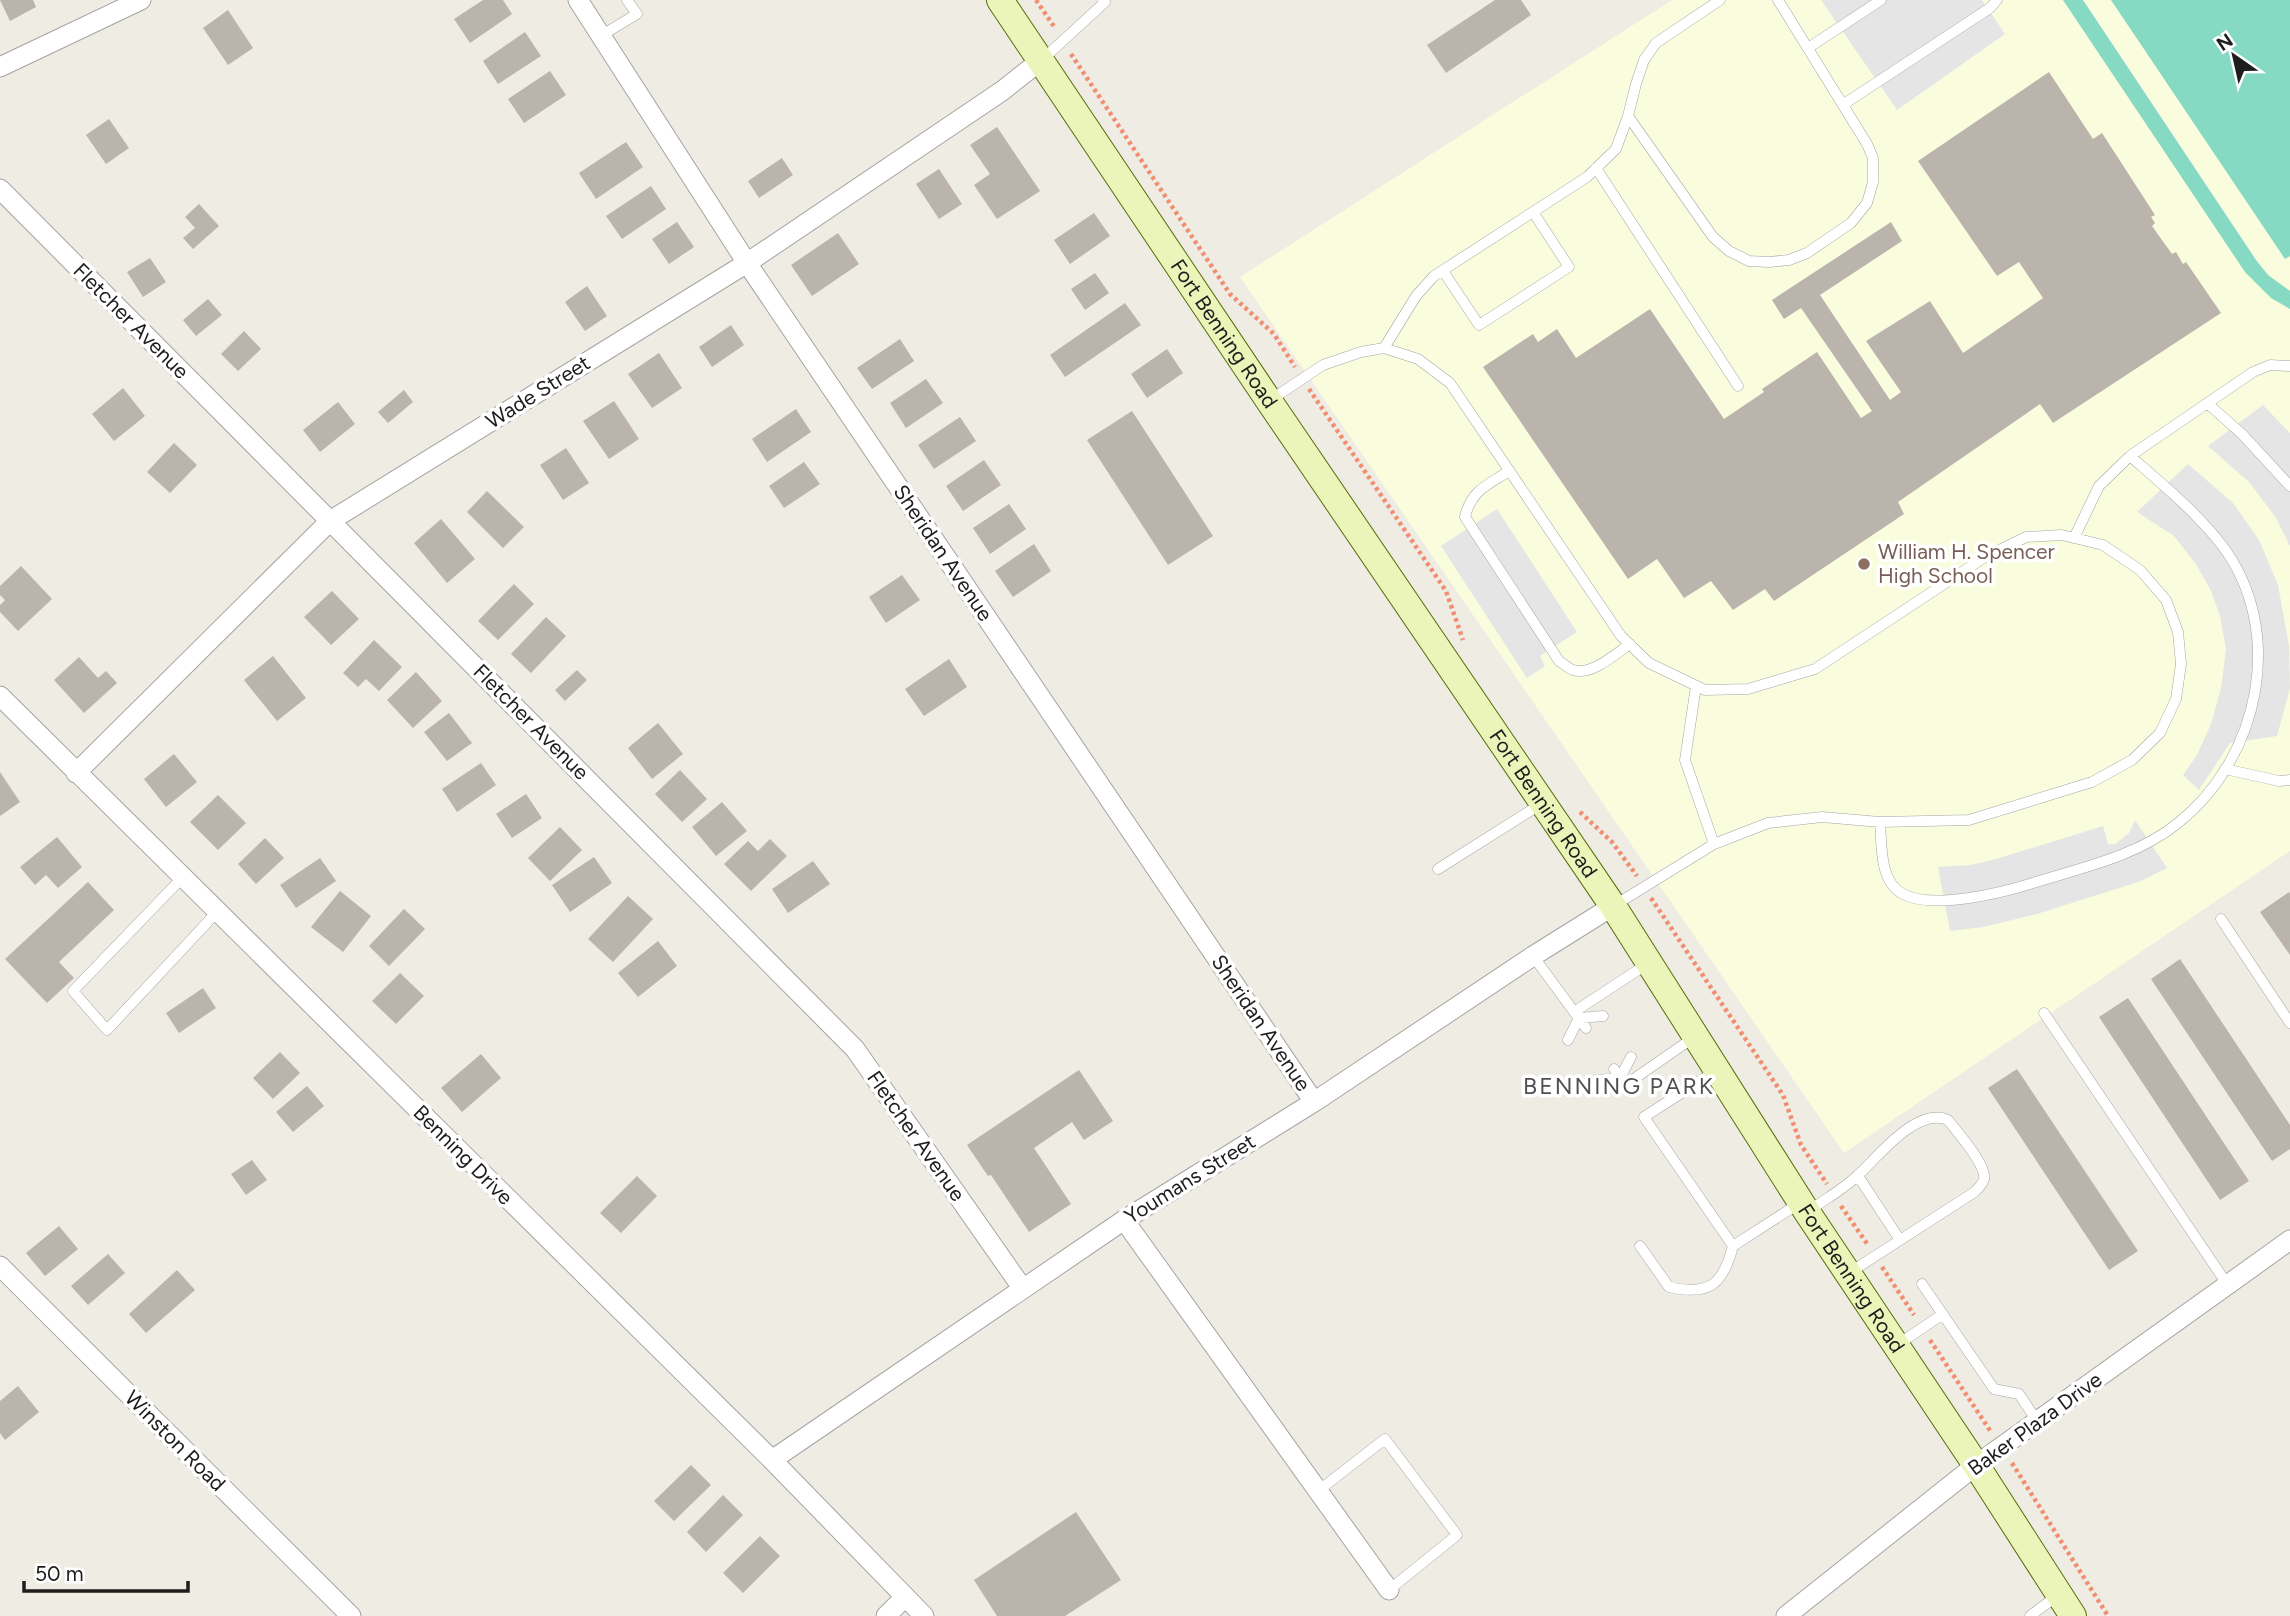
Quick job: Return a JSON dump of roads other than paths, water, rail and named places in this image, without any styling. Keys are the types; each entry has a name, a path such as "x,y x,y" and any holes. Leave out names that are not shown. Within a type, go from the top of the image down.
{"street":[{"path":"0,67 141,0"},
{"name":"Sheridan Avenue","path":"578,0 747,263 1314,1102"},
{"name":"Fort Benning Road","path":"1000,0 1613,906 1804,1207 2066,1605"},
{"name":"Wade Street","path":"76,773 330,521 747,263 1002,91 1040,61"},
{"name":"Fletcher Avenue","path":"0,189 855,1049 1023,1289"},
{"name":"Benning Drive","path":"0,696 772,1460 924,1616"},
{"name":"Youmans Street","path":"772,1460 1124,1220 1314,1102 1613,906"},
{"path":"1124,1220 1388,1590"},
{"name":"Baker Plaza Drive","path":"1786,1616 1976,1465 2290,1240"},
{"name":"Winston Road","path":"0,1266 351,1616"},
{"path":"886,1616 905,1597"}],"lane":[{"path":"602,35 637,14 627,0"},
{"path":"1040,61 1105,2 1103,0"},
{"path":"1384,348 1416,296 1434,276 1587,177 1616,149 1629,116 1644,60 1656,43 1720,0"},
{"path":"1629,116 1713,237 1729,251 1749,261 1789,260 1807,253 1852,223 1867,202 1873,182 1873,158 1844,104 1778,0"},
{"path":"1808,48 1881,0"},
{"path":"1844,104 1990,8 1997,0"},
{"path":"1596,168 1738,386"},
{"path":"1443,271 1479,326 1569,267 1532,212"},
{"path":"1269,401 1323,365 1361,352 1384,348 1418,359 1450,383 1621,636 1649,663 1705,690 1748,689 1815,668 1985,557 2026,537 2062,535 2103,545 2140,569 2166,600 2178,632 2181,664 2175,699 2160,733 2132,760 2092,782 1969,820 1880,822 1822,817 1768,822 1714,844 1613,906"},
{"path":"2074,538 2099,486 2130,456 2253,372 2270,365 2290,366"},
{"path":"2207,403 2242,434 2290,486"},
{"path":"1880,822 1884,868 1889,881 1902,894 1921,900 1952,900 2000,893 2138,848 2178,823 2217,785 2244,734 2258,680 2258,637 2244,583 2221,544 2177,498 2130,456"},
{"path":"1509,471 1473,495 1465,517 1559,660 1573,670 1587,670 1630,644"},
{"path":"1696,686 1685,760 1714,844"},
{"path":"2225,769 2279,781 2290,780"},
{"path":"1438,869 1543,803"},
{"path":"182,878 73,991 107,1030 217,912"},
{"path":"2221,919 2290,1023"},
{"path":"1533,956 1586,1028"},
{"path":"1568,1040 1576,1015 1649,963"},
{"path":"2044,1013 2227,1284"},
{"path":"1576,1015 1603,1016"},
{"path":"1617,1073 1625,1085 1697,1036"},
{"path":"1595,1080 1617,1073 1630,1057"},
{"path":"1640,1246 1669,1287 1694,1290 1706,1288 1716,1282 1727,1268 1732,1246 1644,1117 1718,1070"},
{"path":"1732,1246 1833,1194 1858,1176 1895,1139 1925,1119 1935,1117 1948,1120 1983,1168 1984,1178 1980,1187 1849,1273"},
{"path":"1858,1176 1900,1240"},
{"path":"1922,1284 1994,1390 2019,1394 2037,1422"},
{"path":"1896,1346 1943,1314"},
{"path":"1318,1491 1385,1439 1457,1535 1388,1590"},
{"path":"2030,1616 2066,1605"}],"place":[{"name":"William H. Spencer High School","path":"1864,564"}],"district":[{"name":"BENNING PARK","path":"1619,1086"}]}
